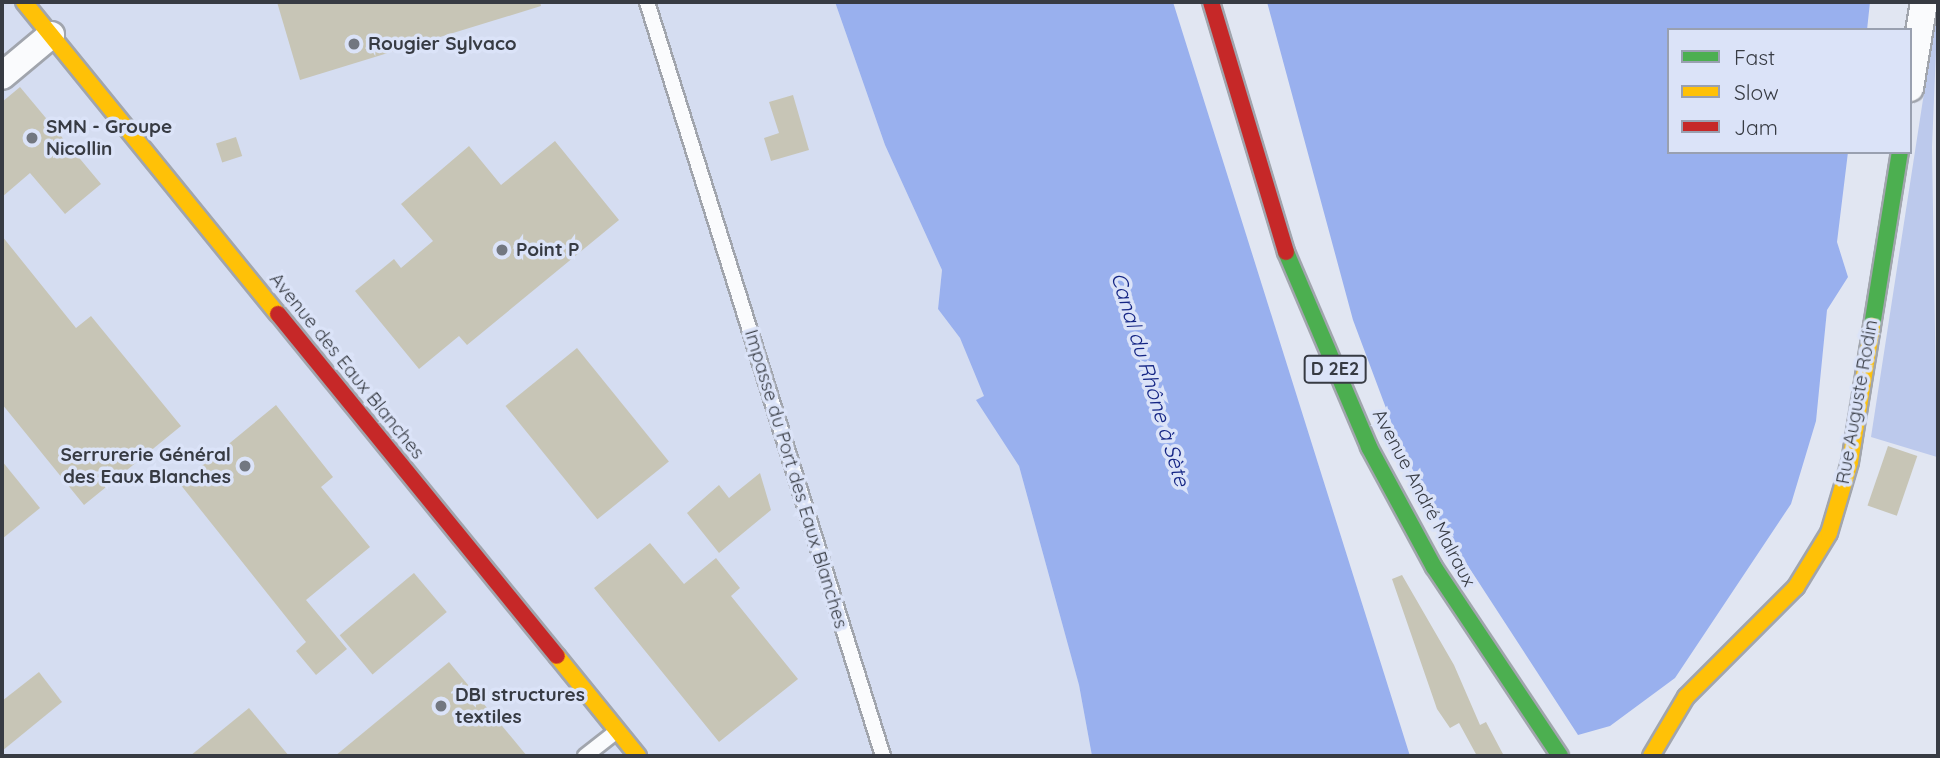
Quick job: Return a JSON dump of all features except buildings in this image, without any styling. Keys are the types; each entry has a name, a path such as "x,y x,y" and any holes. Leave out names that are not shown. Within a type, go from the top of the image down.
{"street":[{"name":"Avenue des Eaux Blanches","path":"24,2 638,756"},
{"name":"Avenue André Malraux","path":"1211,2 1291,268 1369,447 1434,567 1560,756"},
{"path":"1912,76 1924,2"},
{"path":"2,76 51,35"},
{"name":"Rue Auguste Rodin","path":"1651,756 1686,697 1796,587 1829,533 1850,462 1900,154"}],"lane":[{"name":"Impasse du Port des Eaux Blanches","path":"647,2 883,756"},
{"path":"585,756 617,731"}],"shaded area":[{"path":"2,2 835,2 885,145 942,270 938,309 960,338 1019,466 1079,685 1092,756 2,756"},
{"path":"1938,2 1932,147 1937,457 1871,437"}],"water":[{"name":"Canal du Rhône à Sète","path":"835,2 1173,2 1410,756 1092,756 1079,685 1019,466 976,400 984,396 960,338 938,309 942,270 885,145"},
{"path":"1267,2 1870,2 1867,28 1667,28 1667,154 1848,154 1837,242 1848,277 1827,310 1816,421 1791,504 1675,678 1610,726 1578,735 1414,483 1353,320"}],"traffic: fast":[{"path":"1872,326 1900,154"},
{"path":"1286,252 1369,447 1434,567 1560,756"}],"traffic: slow":[{"path":"24,2 278,314"},
{"path":"1651,756 1686,697 1796,587 1829,533 1850,462 1872,326"},
{"path":"557,656 638,756"}],"traffic: jam":[{"path":"1211,2 1286,252"},
{"path":"278,314 557,656"}],"place":[{"name":"Rougier Sylvaco","path":"354,44"},
{"name":"SMN - Groupe Nicollin","path":"32,138"},
{"name":"Point P","path":"502,250"},
{"name":"Serrurerie Général des Eaux Blanches","path":"245,466"},
{"name":"DBI structures textiles","path":"441,706"}]}
